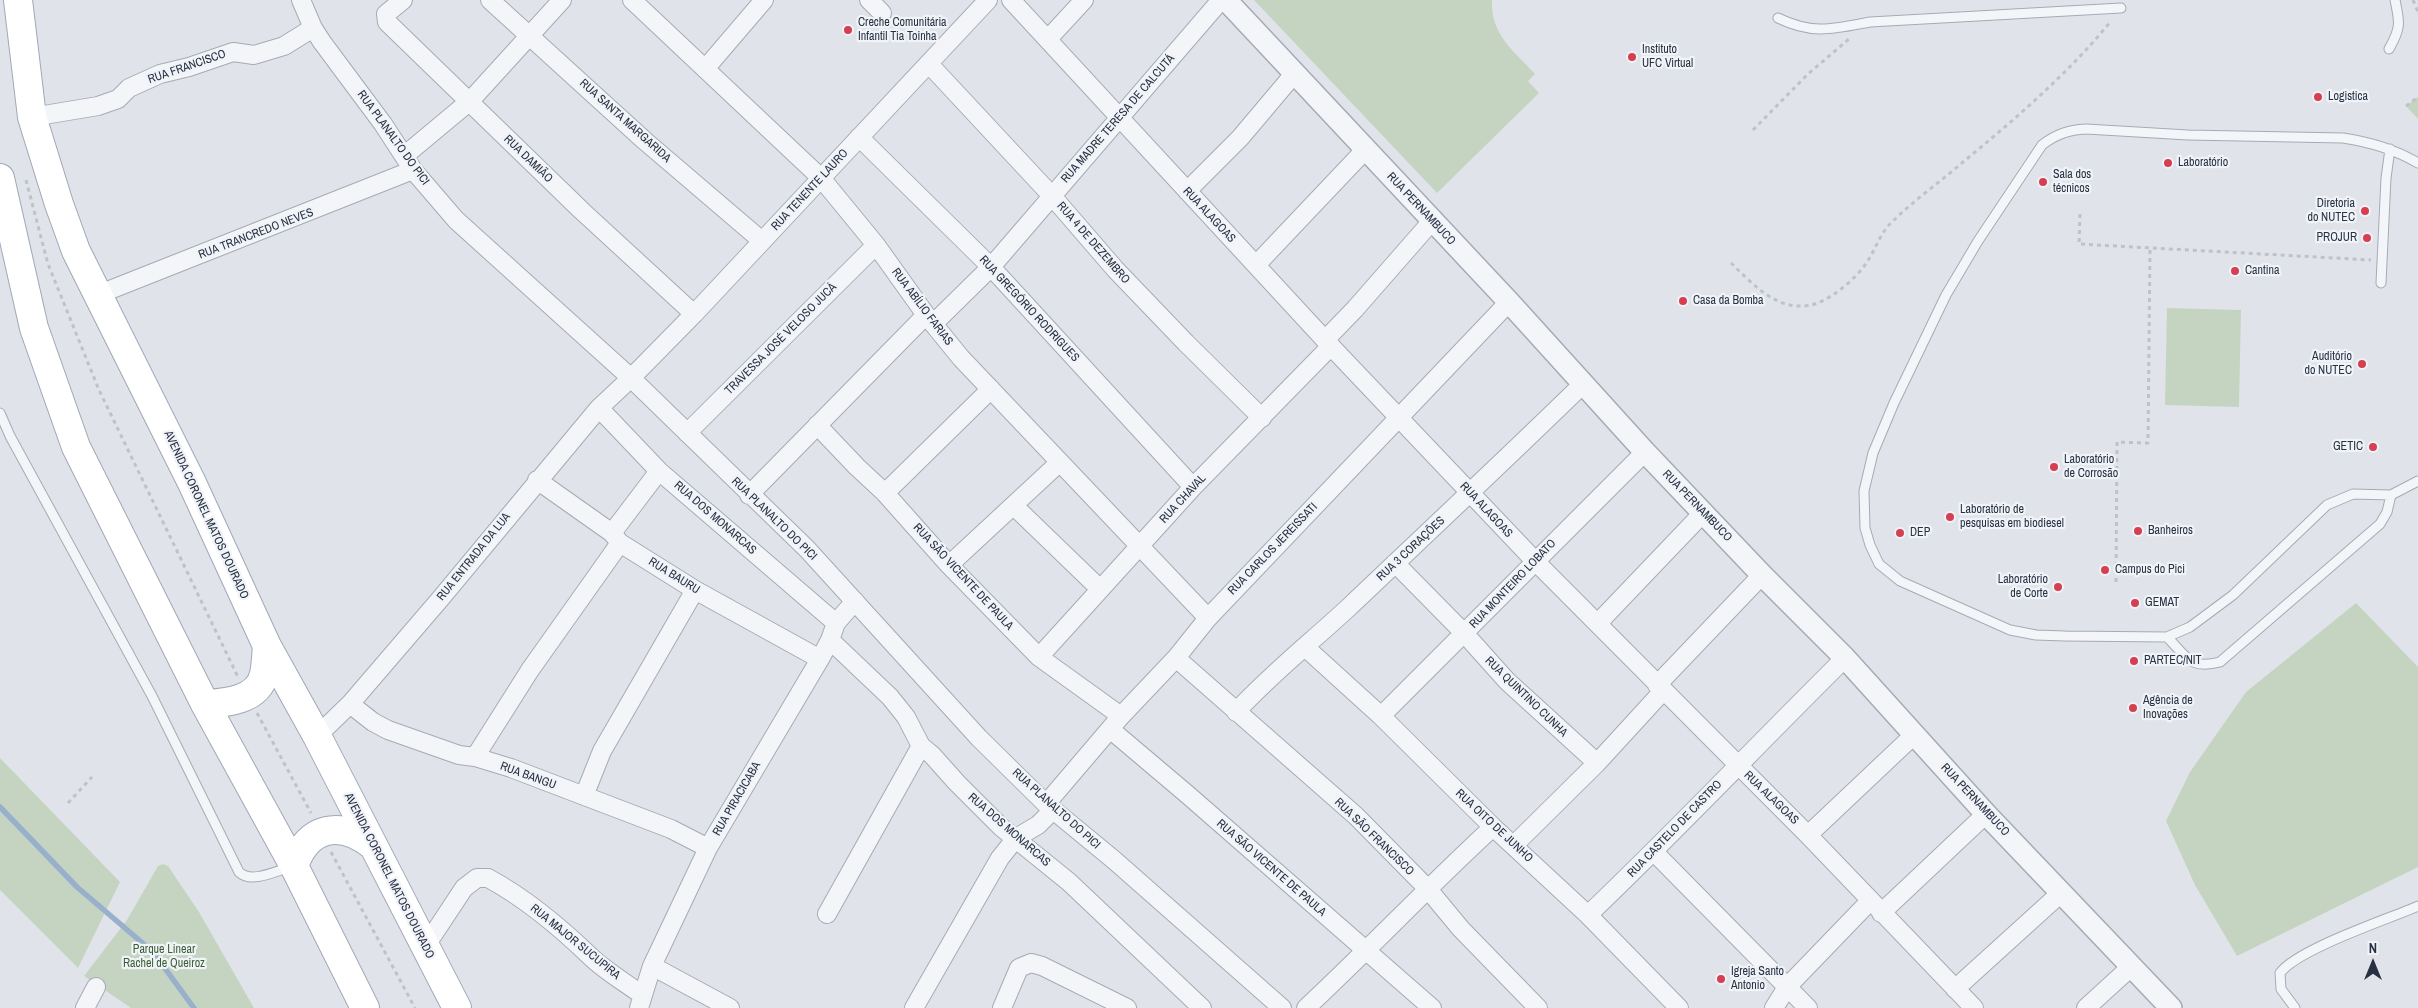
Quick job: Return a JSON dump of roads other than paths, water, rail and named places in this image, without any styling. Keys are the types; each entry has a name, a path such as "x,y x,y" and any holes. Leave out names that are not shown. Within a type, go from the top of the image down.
{"main road":[{"name":"AVENIDA CORONEL MATOS DOURADO","path":"18,0 32,117 76,251 192,483 267,646 318,736 372,845 457,1008"},
{"path":"12,175 3,207 34,328 76,446 205,704 294,866 365,1008"},
{"path":"205,704 226,702 247,696 260,685 264,675 267,646"},
{"path":"294,866 299,852 308,840 321,832 339,829 357,834 372,845"}],"street":[{"name":"RUA PLANALTO DO PICI","path":"301,0 313,28 409,163 456,220 632,378 749,495 807,549 979,738 1049,807 1114,860 1282,1008"},
{"name":"RUA DAMIÃO","path":"403,0 386,14 388,22 582,211 694,314"},
{"name":"RUA SANTA MARGARIDA","path":"490,0 531,35 645,140 762,241"},
{"name":"RUA TRANCREDO NEVES","path":"97,295 409,163 470,101 562,0"},
{"name":"RUA ABÍLIO FARIAS","path":"632,0 821,178 876,245 929,320 991,389 1208,618"},
{"path":"704,69 764,0"},
{"path":"869,0 882,13"},
{"name":"RUA TENENTE LAURO","path":"632,378 988,0"},
{"name":"RUA ALAGOAS","path":"1012,0 1328,343 1534,561 1808,834 1875,907 1974,1008"},
{"path":"1048,39 1084,0"},
{"name":"RUA MADRE TERESA DE CALCUTÁ","path":"749,495 816,425 929,320 991,267 1220,0"},
{"name":"RUA PERNAMBUCO","path":"1226,0 1509,302 1645,452 1846,658 1986,814 2171,1008"},
{"name":"RUA FRANCISCO","path":"32,117 98,106 118,99 129,88 160,74 189,67 233,52 254,56 284,46 313,28"},
{"name":"RUA 4 DE DEZEMBRO","path":"928,64 1052,196 1115,269 1262,418"},
{"path":"1187,191 1240,138 1294,74"},
{"name":"RUA GREGÓRIO RODRIGUES","path":"859,137 991,267 1193,487"},
{"path":"1256,265 1366,149"},
{"name":"RUA CHAVAL","path":"1039,657 1193,487 1262,418 1432,221"},
{"name":"TRAVESSA JOSÉ VELOSO JUCÁ","path":"687,433 876,245"},
{"name":"RUA CARLOS JEREISSATI","path":"1016,838 1038,825 1049,807 1115,723 1176,658 1208,618 1509,302"},
{"name":"RUA ENTRADA DA LUA","path":"318,736 350,704 441,598 537,480 599,408 632,378"},
{"name":"RUA 3 CORAÇÕES","path":"1236,712 1260,686 1471,494 1583,384"},
{"path":"885,492 991,389"},
{"name":"RUA DOS MONARCAS","path":"599,408 659,471 836,623"},
{"name":"RUA SÃO VICENTE DE PAULA","path":"816,425 857,467 885,492 949,565 1039,657 1432,1008"},
{"name":"RUA MONTEIRO LOBATO","path":"1381,716 1645,452"},
{"path":"949,565 1060,462"},
{"path":"475,757 659,471"},
{"name":"RUA BAURU","path":"537,480 616,538 695,590 820,659"},
{"path":"1014,506 1100,589"},
{"path":"1598,623 1704,512"},
{"name":"RUA QUINTINO CUNHA","path":"1395,563 1464,633 1507,681 1597,763"},
{"path":"1514,845 1597,763 1660,688 1762,574"},
{"path":"584,796 602,751 695,590"},
{"name":"RUA PIRACICABA","path":"641,1002 652,966 708,848 820,659 836,623 856,601"},
{"name":"RUA DOS MONARCAS","path":"830,640 890,698 906,717 921,746 932,755 957,784 1016,838 1069,882 1202,1008"},
{"name":"RUA OITO DE JUNHO","path":"1305,647 1381,716 1492,827 1514,845 1588,915 1679,1008"},
{"name":"RUA SÃO FRANCISCO","path":"1176,658 1356,816 1427,888 1462,929 1538,1008"},
{"name":"RUA CASTELO DE CASTRO","path":"1588,915 1654,852 1737,765 1846,658"},
{"name":"RUA BANGU","path":"350,704 373,722 388,730 459,755 475,757 511,768 671,828 708,848"},
{"path":"1808,834 1915,734"},
{"path":"827,914 921,746"},
{"path":"1774,1008 1787,987 1875,907 1986,814"},
{"path":"1306,1008 1368,950 1427,888 1492,827"},
{"path":"914,1008 1000,858 1016,838"},
{"path":"1654,852 1808,1008"},
{"name":"RUA MAJOR SUCUPIRA","path":"425,947 464,888 477,878 488,878 544,915 572,938 641,1002"},
{"path":"1955,989 2062,892"},
{"path":"1002,1008 1019,968 1031,963 1042,966 1127,1008"},
{"path":"652,966 730,1008"},
{"path":"2086,1008 2132,966"},
{"path":"85,1008 96,987"}],"lane":[{"path":"2389,49 2398,33 2400,25 2395,0"},
{"path":"1778,18 1795,27 1830,29 1870,22 2121,8"},
{"path":"2418,163 2390,149 2366,141 2343,138 2228,136 2086,128 2070,130 2052,137 2042,145 1959,272 1894,403 1873,453 1864,491 1865,528 1870,545 1879,564 1900,581 2010,630 2036,635 2167,637 2190,627 2233,595 2327,505 2353,494 2391,495 2418,482"},
{"path":"2381,283 2390,149"},
{"path":"0,413 10,436 152,696 239,872 244,877 254,877 294,866"},
{"path":"2167,637 2194,664 2207,666 2220,662 2380,524 2387,512 2391,495"},
{"path":"2295,1008 2282,989 2280,973 2284,968 2305,954 2418,906"}],"waterway":[{"path":"0,807 77,887 153,952 194,1008"}],"place":[{"name":"Creche Comunitária Infantil Tia Toinha","path":"848,30"},
{"name":"Instituto UFC Virtual","path":"1632,57"},
{"name":"Logistica","path":"2318,97"},
{"name":"Laboratório","path":"2168,163"},
{"name":"Sala dos técnicos","path":"2043,182"},
{"name":"Diretoria do NUTEC","path":"2365,211"},
{"name":"PROJUR","path":"2367,238"},
{"name":"Cantina","path":"2235,271"},
{"name":"Casa da Bomba","path":"1683,301"},
{"name":"Auditório do NUTEC","path":"2362,364"},
{"name":"GETIC","path":"2373,447"},
{"name":"Laboratório de Corrosão","path":"2054,467"},
{"name":"Laboratório de pesquisas em biodiesel","path":"1950,517"},
{"name":"Banheiros","path":"2138,531"},
{"name":"DEP","path":"1900,533"},
{"name":"Campus do Pici","path":"2105,570"},
{"name":"Laboratório de Corte","path":"2058,587"},
{"name":"GEMAT","path":"2135,603"},
{"name":"PARTEC/NIT","path":"2134,661"},
{"name":"Agência de Inovações","path":"2133,708"},
{"name":"Igreja Santo Antonio","path":"1721,979"}],"park label":[{"name":"Parque Linear Rachel de Queiroz","path":"164,957"}]}
